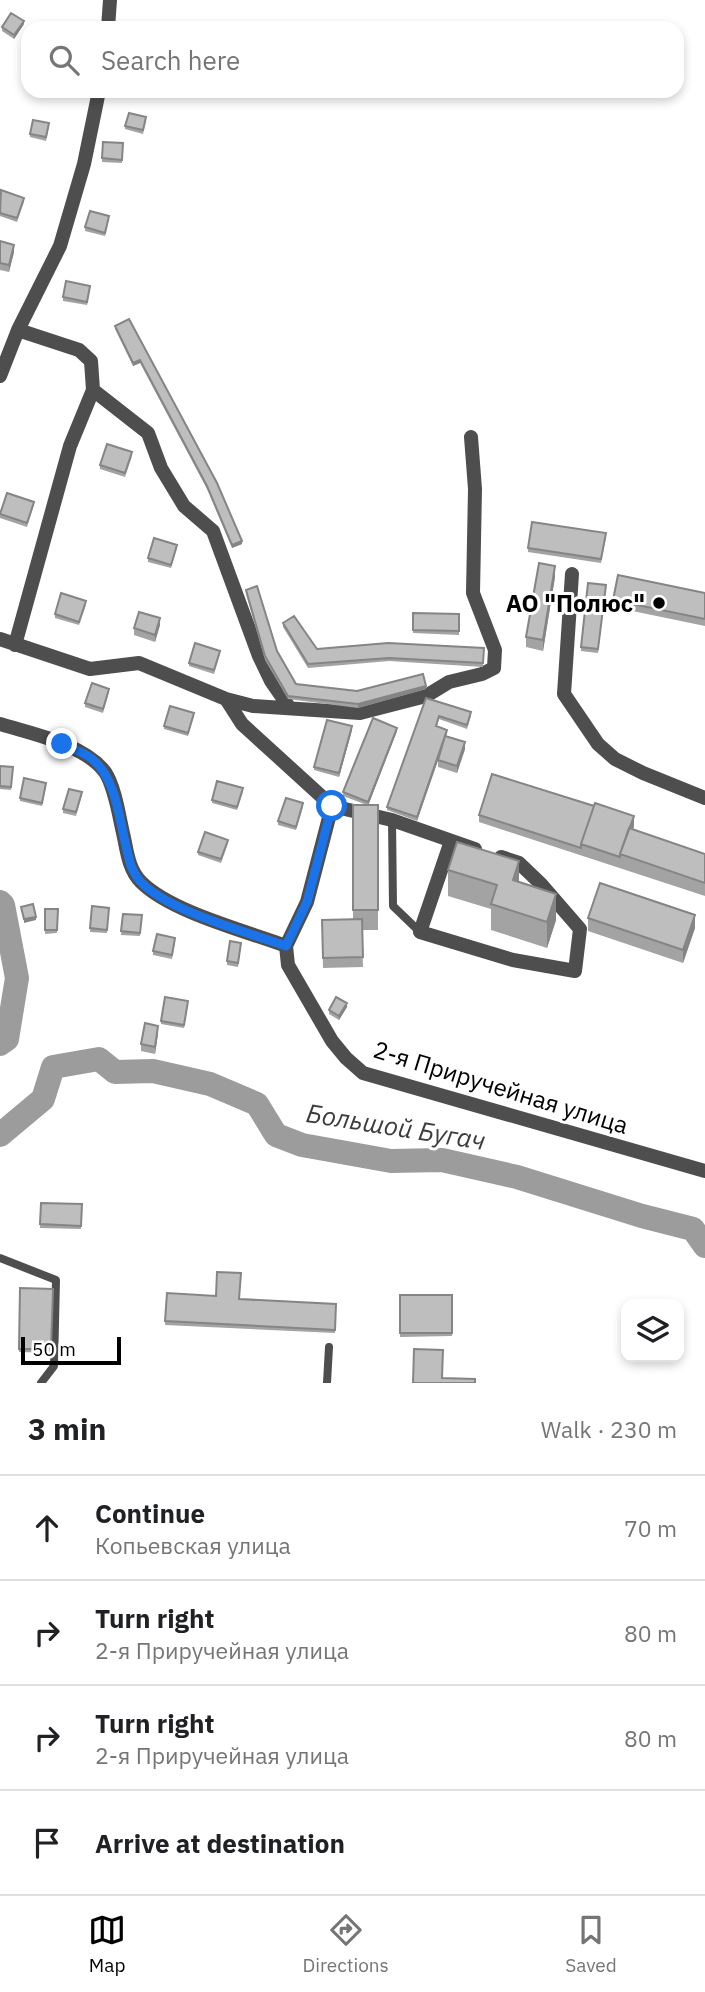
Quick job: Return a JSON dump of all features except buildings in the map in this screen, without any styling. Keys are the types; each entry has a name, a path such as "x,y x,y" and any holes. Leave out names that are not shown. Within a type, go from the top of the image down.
{"street":[{"path":"108,21 110,0"},
{"path":"0,376 18,330 60,246 84,164 98,98"},
{"path":"15,645 70,446 93,390 91,360 79,350 18,330"},
{"path":"93,390 148,433 161,468 184,506 213,531 259,656 271,681 289,707"},
{"path":"0,639 90,668 139,663 226,699 253,706 360,713 426,696 449,682 482,674 494,668 495,650 473,593 475,489 471,437"},
{"path":"572,574 564,694 598,744 615,759 705,798"},
{"path":"226,699 242,723 332,806 392,820 519,863 580,929 575,971 513,960 420,932 451,841"},
{"path":"0,724 62,744 91,758 106,774 131,869 152,891 185,910 286,946 307,902 332,806"},
{"name":"2-я Приручейная улица","path":"286,946 288,965 332,1041 363,1073 705,1171"}],"lane":[{"path":"392,820 393,906 420,932"},
{"path":"0,1258 55,1280 54,1367 40,1383"},
{"path":"327,1383 329,1347"}],"waterway":[{"name":"Большой Бугач","path":"0,902 3,905 17,978 7,1039 0,1044"},
{"name":"Большой Бугач","path":"0,1135 43,1099 53,1067 99,1059 115,1072 153,1071 210,1084 257,1104 276,1135 302,1145 391,1161 442,1160 517,1177 693,1229 705,1246"}],"place":[{"name":"АО \"Полюс\"","path":"659,603"}],"route":[{"path":"62,744 91,758 106,774 131,869 141,882 163,899 185,910 286,946 307,902 332,806"}]}
